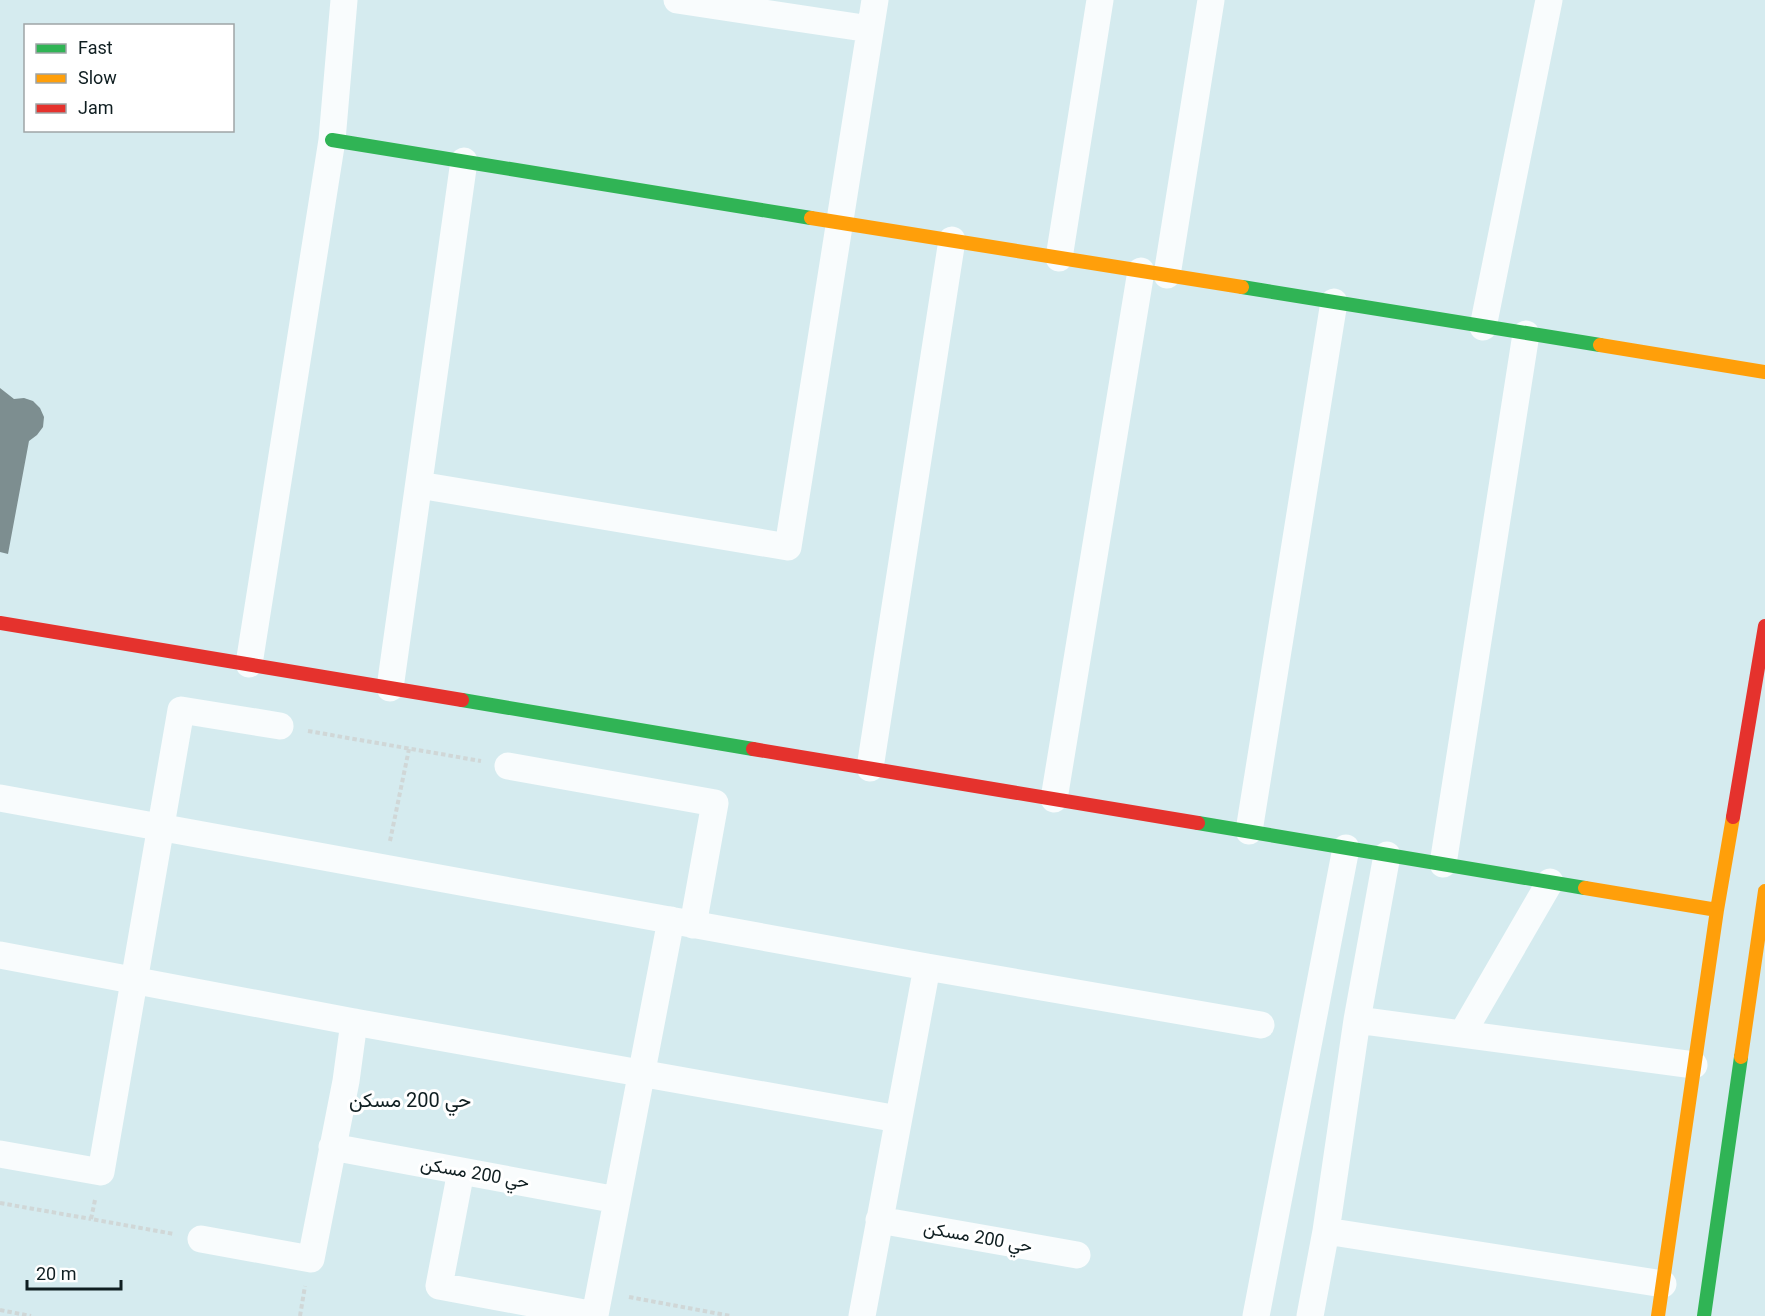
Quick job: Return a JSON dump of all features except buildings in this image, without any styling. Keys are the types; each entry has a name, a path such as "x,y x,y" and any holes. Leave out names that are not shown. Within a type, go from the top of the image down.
{"street":[{"path":"249,664 332,140 344,0"},
{"path":"677,0 870,29"},
{"path":"419,485 788,547 875,0"},
{"path":"1059,258 1100,0"},
{"path":"1054,799 1154,273 1212,0"},
{"path":"1483,327 1549,0"},
{"path":"332,140 1765,372"},
{"path":"390,688 464,161"},
{"path":"870,768 952,240"},
{"path":"1249,831 1334,302"},
{"path":"1443,864 1526,334"},
{"path":"0,623 1717,910"},
{"path":"1658,1316 1717,910 1765,626"},
{"path":"0,1154 101,1172 181,710 280,726"},
{"path":"461,1171 439,1286 597,1303 642,1072 715,803 508,766"},
{"path":"0,798 927,967 1261,1024"},
{"path":"1256,1316 1346,848"},
{"path":"1310,1316 1326,1231 1357,1020 1387,855"},
{"path":"1461,1034 1550,882"},
{"path":"1704,1316 1765,891"},
{"path":"0,955 354,1022 898,1119"},
{"path":"862,1316 927,967"},
{"path":"1357,1020 1694,1065"},
{"path":"201,1239 311,1259 346,1081 354,1022"},
{"name":"حي 200 مسكن","path":"332,1147 617,1200"},
{"name":"حي 200 مسكن","path":"879,1220 1077,1255"},
{"path":"1326,1231 1663,1284"}],"path":[{"path":"280,726 508,766"},
{"path":"384,868 409,749"},
{"path":"91,1219 101,1172"},
{"path":"0,1203 201,1239"},
{"path":"597,1303 731,1316"},
{"path":"0,1310 31,1316"}],"traffic: fast":[{"path":"332,140 811,218"},
{"path":"1242,287 1600,345"},
{"path":"462,700 753,749"},
{"path":"1198,823 1585,888"},
{"path":"1704,1316 1741,1057"}],"traffic: slow":[{"path":"811,218 1242,287"},
{"path":"1600,345 1765,372"},
{"path":"1658,1316 1717,910 1733,817"},
{"path":"1585,888 1717,910"},
{"path":"1741,1057 1765,891"}],"traffic: jam":[{"path":"0,623 462,700"},
{"path":"1733,817 1765,626"},
{"path":"753,749 1198,823"}],"district":[{"name":"حي 200 مسكن","path":"410,1100"}]}
